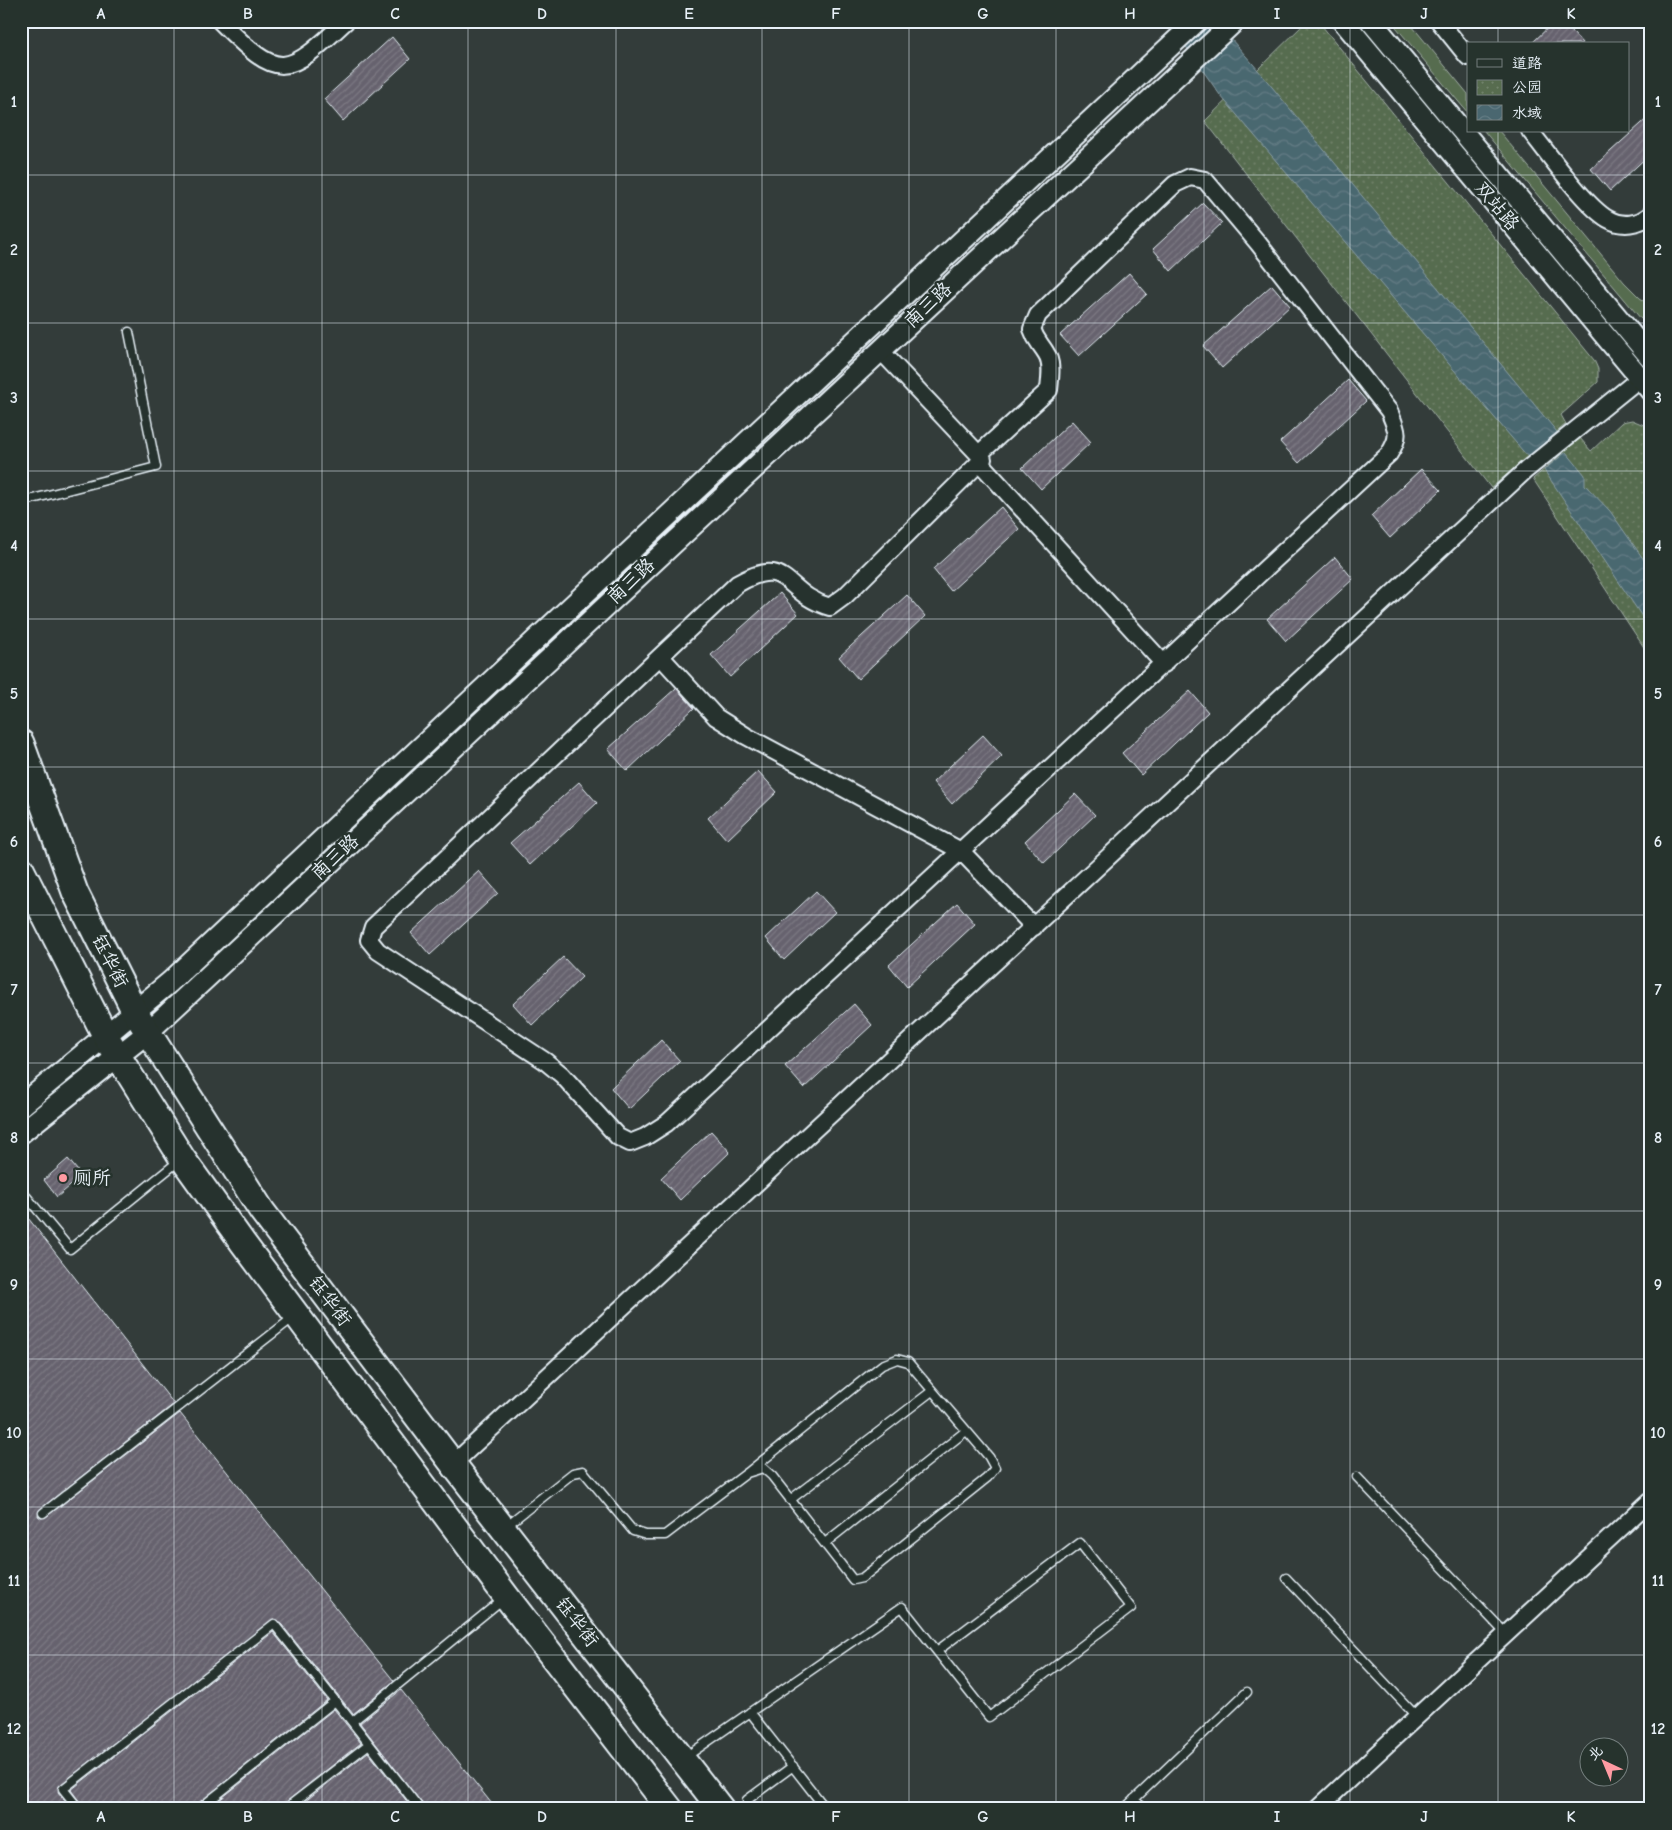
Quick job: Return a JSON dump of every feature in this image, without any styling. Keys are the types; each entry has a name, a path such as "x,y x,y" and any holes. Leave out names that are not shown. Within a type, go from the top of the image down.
{"main road":[{"name":"钰华街","path":"21,744 75,892 141,1022 262,1211 453,1464 505,1528 721,1809"},
{"name":"钰华街","path":"21,870 112,1047 182,1158 296,1315 506,1596 670,1809"}],"street":[{"path":"220,21 249,51 279,66 295,64 309,56 346,21"},
{"name":"南三路","path":"141,1022 1197,21"},
{"name":"南三路","path":"21,1133 112,1047 880,350 1235,21"},
{"name":"双站路","path":"1343,21 1647,379"},
{"name":"双站路","path":"1371,21 1651,358"},
{"path":"1439,21 1467,56"},
{"path":"1531,132 1591,205 1608,219 1628,224 1643,221 1651,214"},
{"path":"1190,177 1205,180 1258,243 1389,410 1396,428 1398,441 1389,454 962,851 667,1123 645,1137 630,1143 618,1138 562,1076 545,1061 378,951 370,940 373,927 737,584 755,573 768,571 781,574 813,602 830,607 845,596 979,459 1048,390 1051,367 1047,354 1037,343 1032,329 1038,315 1175,184 1190,177"},
{"path":"880,350 1164,664"},
{"path":"453,1464 1526,470 1575,429 1647,379"},
{"path":"661,657 716,717 746,736 962,851 1034,927"},
{"name":"南三路","path":"21,1106 112,1047"},
{"path":"1317,1809 1651,1500"}],"lane":[{"path":"21,502 156,467 129,332"},
{"path":"21,1190 70,1249 182,1158"},
{"path":"43,1513 296,1315"},
{"path":"505,1528 573,1473 584,1471 633,1531 646,1535 666,1535 882,1365 897,1359 908,1362 989,1457 994,1468 987,1478 862,1578 853,1580 763,1468 747,1473"},
{"path":"790,1500 932,1391"},
{"path":"825,1543 966,1431"},
{"path":"1357,1477 1506,1634"},
{"path":"683,1759 902,1607 989,1717 1131,1608 1080,1543 937,1651"},
{"path":"1286,1578 1417,1717"},
{"path":"352,1722 506,1596"},
{"path":"79,1809 63,1788 274,1624 420,1809"},
{"path":"1124,1809 1248,1692"},
{"path":"199,1809 335,1702"},
{"path":"750,1712 826,1809"},
{"path":"285,1809 369,1744"},
{"path":"748,1800 793,1766"},
{"path":"1134,1799 1144,1809"}],"green space":[{"path":"1307,21 1318,21 1594,360 1598,369 1598,382 1561,415 1566,424 1491,488 1205,121"},
{"path":"1391,21 1408,21 1467,93 1467,112"},
{"path":"1485,132 1500,132 1624,282 1640,298 1651,305 1651,322 1641,319"},
{"path":"1632,420 1651,428 1651,658 1533,479 1580,438 1591,451 1622,422"}],"water":[{"path":"1168,21 1215,21 1253,64 1557,432 1528,457 1220,95"},
{"path":"1566,452 1585,475 1585,485 1610,511 1651,570 1651,630 1544,470"}],"building":[{"path":"1555,21 1562,21 1581,42 1533,42"},
{"path":"392,37 410,59 343,121 324,99"},
{"path":"1651,115 1651,153 1610,191 1591,169"},
{"path":"1203,203 1222,223 1171,271 1153,249"},
{"path":"1129,273 1147,294 1079,356 1060,335"},
{"path":"1272,285 1290,306 1222,368 1203,346"},
{"path":"1348,380 1366,401 1299,463 1280,442"},
{"path":"1072,421 1091,442 1041,489 1022,468"},
{"path":"1421,469 1441,490 1390,538 1371,516"},
{"path":"1001,507 1019,529 951,591 933,569"},
{"path":"1335,557 1353,579 1286,641 1267,619"},
{"path":"780,593 798,614 730,677 711,655"},
{"path":"907,595 925,616 858,679 839,657"},
{"path":"676,688 694,708 627,771 608,749"},
{"path":"1190,691 1208,712 1141,775 1122,753"},
{"path":"983,735 1002,756 952,804 933,782"},
{"path":"758,771 777,792 727,840 708,818"},
{"path":"579,782 597,803 530,865 510,843"},
{"path":"1075,794 1095,815 1044,863 1025,841"},
{"path":"479,871 498,893 430,955 411,933"},
{"path":"816,891 835,912 784,960 766,938"},
{"path":"957,903 975,924 907,987 889,965"},
{"path":"563,957 582,977 532,1025 513,1004"},
{"path":"854,1004 872,1025 804,1088 785,1066"},
{"path":"661,1040 680,1061 629,1109 611,1088"},
{"path":"711,1131 730,1152 680,1200 661,1178"},
{"name":"厕所","path":"68,1159 82,1176 57,1197 44,1180"},
{"path":"21,1209 174,1404 40,1509 38,1516 41,1518 46,1517 180,1413 394,1681 353,1714 278,1620 273,1619 60,1785 58,1792 72,1809 21,1809"},
{"path":"273,1632 327,1700 196,1805 194,1809 85,1809 71,1790"},
{"path":"401,1690 496,1809 426,1809 360,1723"},
{"path":"334,1709 361,1743 279,1809 208,1809"},
{"path":"368,1752 413,1809 295,1809"}],"place":[{"name":"厕所","path":"63,1178"}]}
